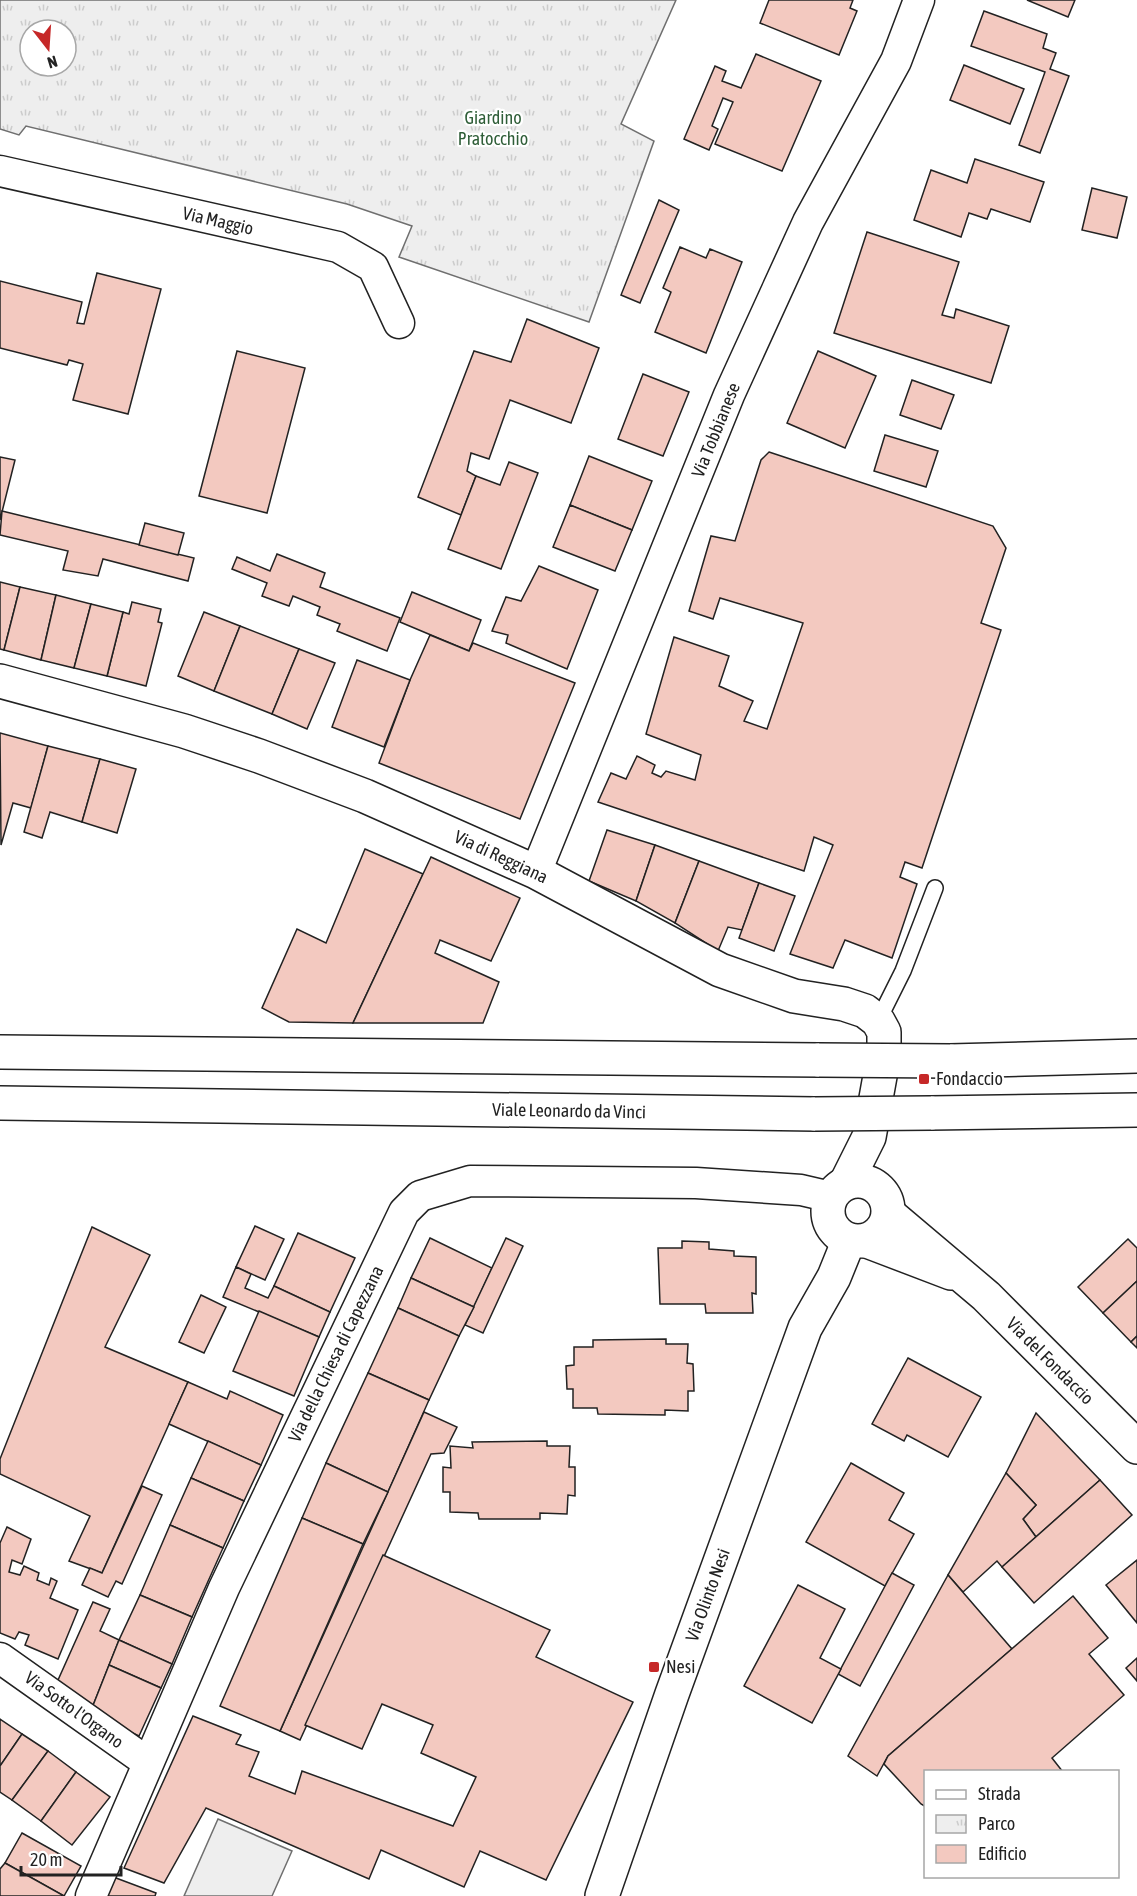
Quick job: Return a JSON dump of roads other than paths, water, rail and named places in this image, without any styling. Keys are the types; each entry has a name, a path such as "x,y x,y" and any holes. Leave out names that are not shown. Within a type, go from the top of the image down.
{"main road":[{"name":"Via di Reggiana","path":"0,681 184,731 259,756 364,796 536,872 720,970 794,996 855,1007 878,1021"},
{"path":"845,1218 869,1137 884,1043 884,1032 878,1021"},
{"path":"0,1052 819,1060 1137,1056"},
{"name":"Viale Leonardo da Vinci","path":"0,1103 815,1114 1137,1110"},
{"path":"845,1218 882,1231 885,1202 869,1137"},
{"path":"845,1218 865,1182 885,1202"},
{"name":"Via del Fondaccio","path":"885,1202 986,1296 1137,1447"},
{"name":"Via del Fondaccio","path":"845,1218 931,1268 962,1276"},
{"name":"Via Olinto Nesi","path":"602,1896 672,1694 805,1328 806,1304 824,1246 845,1218"}],"street":[{"name":"Via Tobbianese","path":"536,872 729,396 808,222 896,61 919,0"},
{"name":"Via Maggio","path":"0,171 338,248 373,267 399,323"},
{"name":"Via della Chiesa di Capezzana","path":"91,1896 224,1588 404,1212 420,1196 470,1181 696,1183 801,1190 845,1218"},
{"name":"Via Sotto l'Organo","path":"0,1658 147,1762"}],"lane":[{"path":"878,1021 903,971 934,888"}],"place":[{"name":"Fondaccio","path":"924,1079"},
{"name":"Nesi","path":"654,1667"}],"park label":[{"name":"Giardino Pratocchio","path":"493,128"}]}
